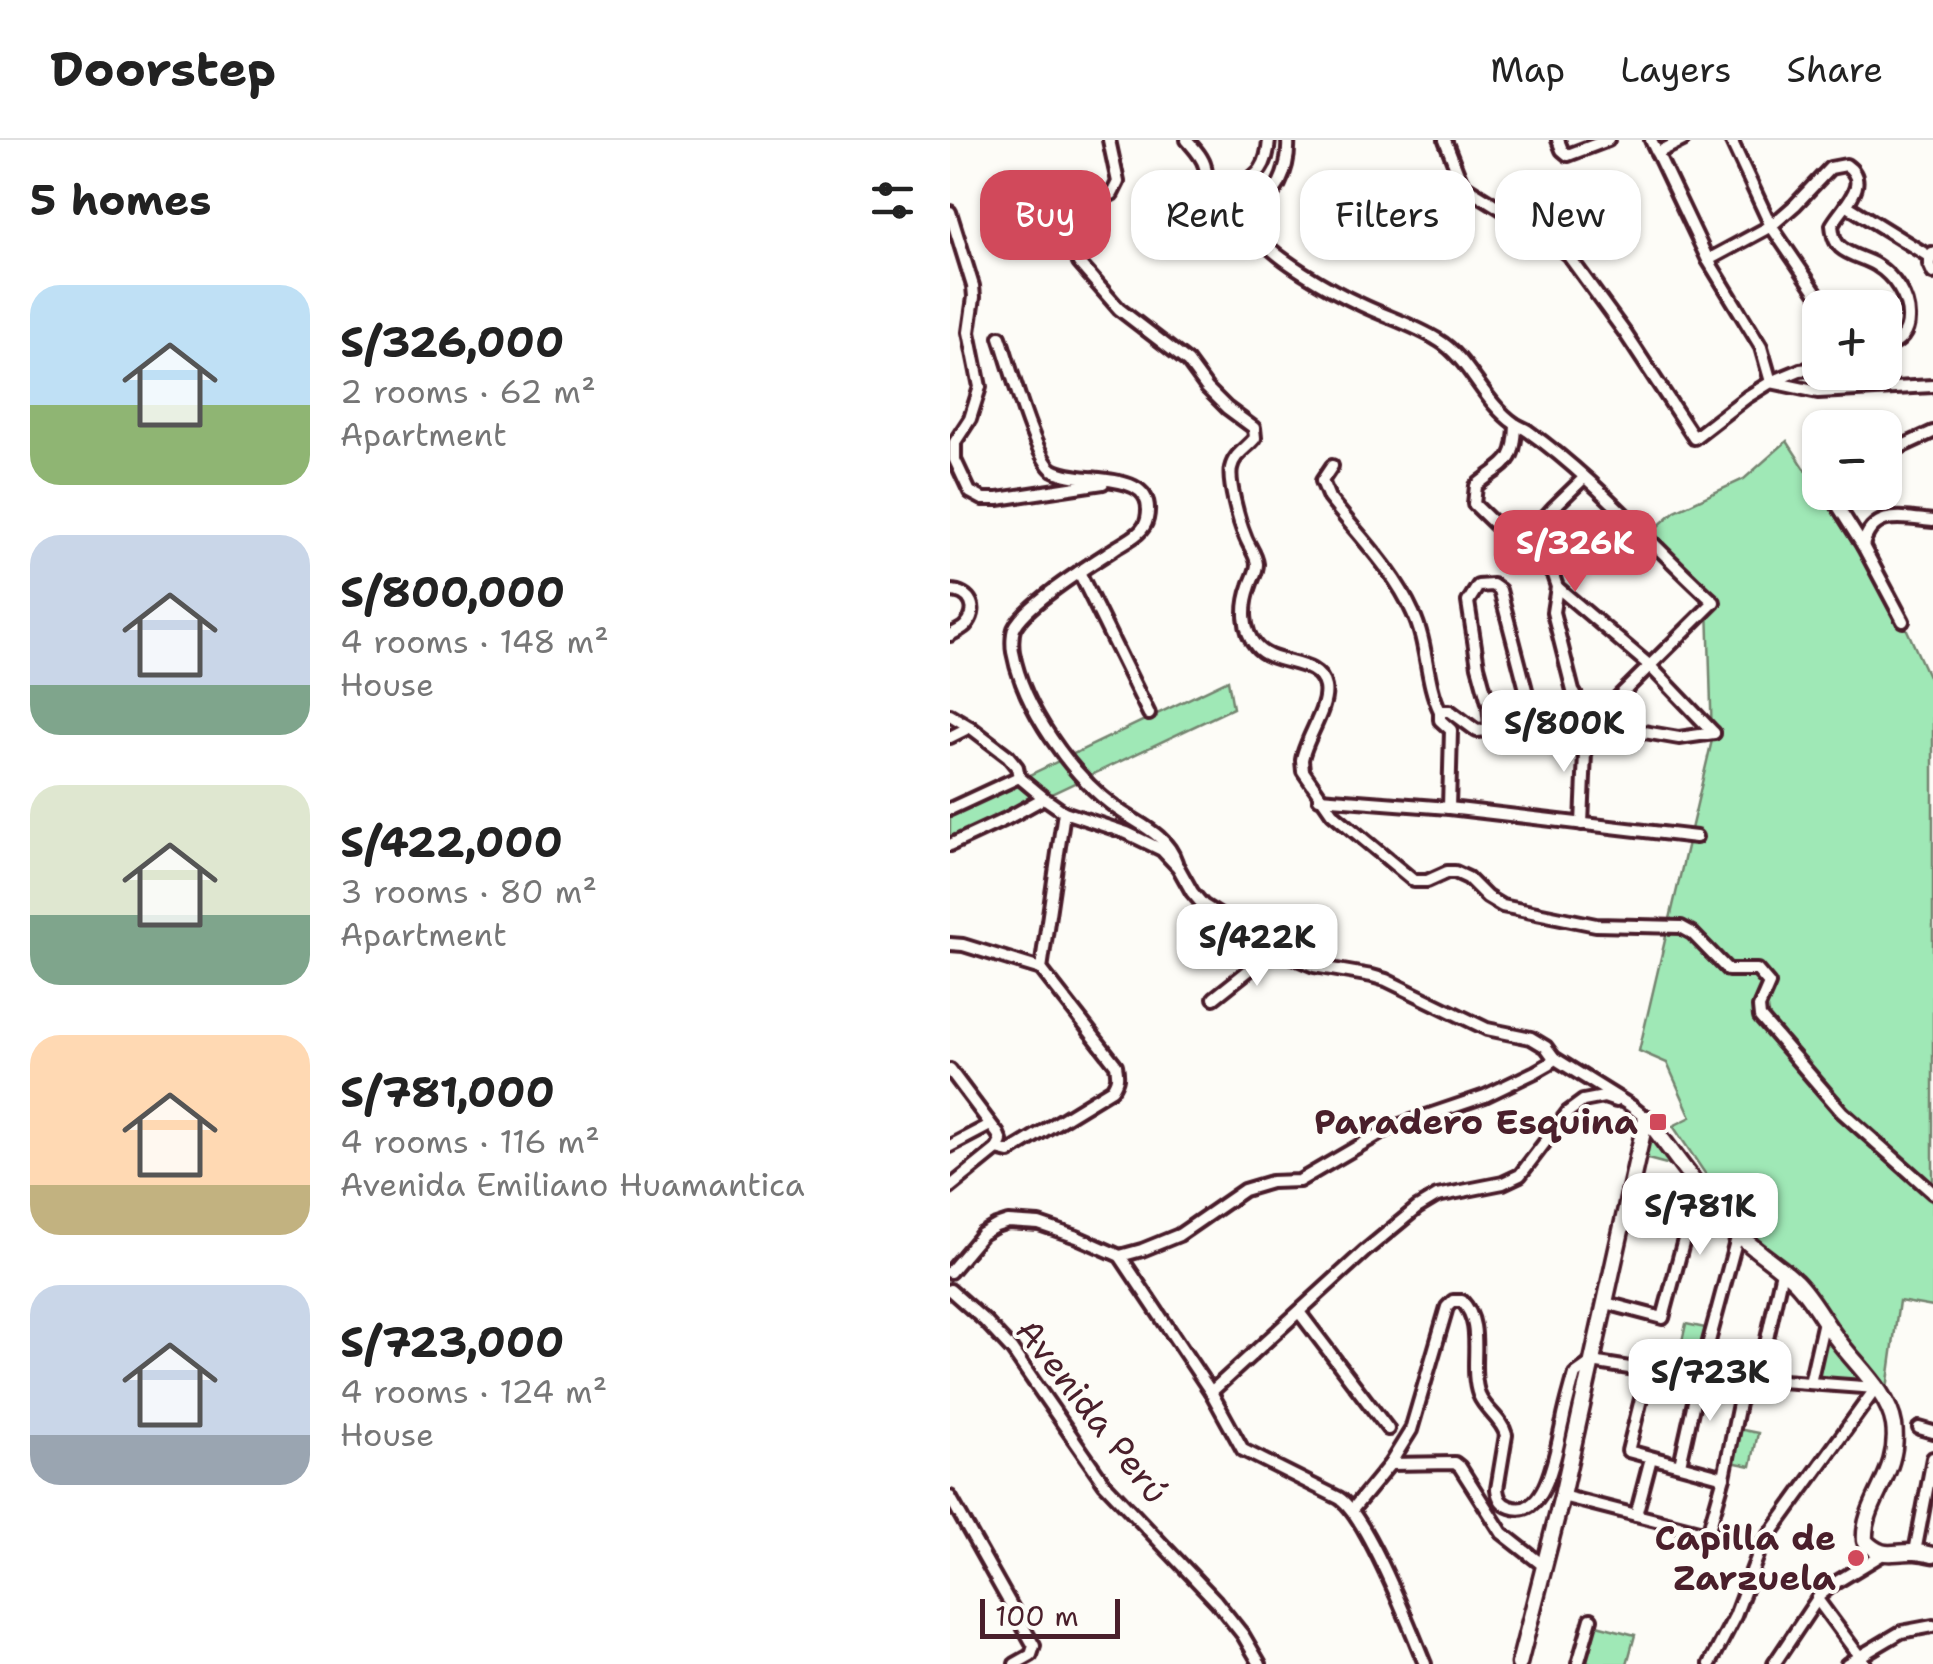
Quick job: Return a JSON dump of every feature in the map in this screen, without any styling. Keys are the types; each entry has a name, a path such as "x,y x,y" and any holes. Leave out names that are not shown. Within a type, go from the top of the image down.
{"street":[{"path":"1109,140 1116,189 1112,194 1077,204 1069,210 1066,226 1079,262 1119,310 1188,362 1207,388 1254,428 1254,438 1238,454 1230,476 1244,534 1257,563 1245,605 1246,624 1256,647 1264,653 1310,669 1322,678 1326,696 1302,760 1303,772 1320,798 1356,836 1414,882 1456,872 1502,906 1596,926 1681,927 1728,970 1757,970 1769,984 1760,1016 1842,1112 1933,1193"},
{"path":"1187,140 1206,170 1190,230 1200,238 1225,198 1254,178 1266,163 1270,140"},
{"path":"1288,140 1288,157 1278,184 1256,223 1260,238 1280,257 1314,279 1448,347 1481,390 1516,425 1584,478 1714,602 1586,729 1582,824"},
{"path":"1445,140 1460,181 1466,187 1542,234 1568,255 1694,438 1747,397 1802,370"},
{"path":"1558,140 1568,155 1608,140"},
{"path":"1650,140 1708,260 1760,347 1771,382"},
{"path":"1657,153 1683,140"},
{"path":"1731,140 1771,226 1815,290"},
{"path":"1708,260 1771,226 1830,168 1846,165 1854,170 1856,191 1832,225 1837,245 1878,266 1900,290"},
{"path":"1846,204 1932,255 1928,264 1933,273"},
{"path":"950,212 974,298 969,332 980,387 970,419 954,449 970,492 982,499 998,498 1108,482"},
{"path":"1902,293 1908,324 1902,337"},
{"path":"1000,337 1046,462 1061,472 1139,488 1148,508 1147,521 1139,533 1024,614 1014,630 1013,650 1022,678 1045,728 1065,758 1100,795 1163,838 1178,868"},
{"path":"1771,382 1818,392 1933,386"},
{"path":"1516,425 1512,456 1506,465 1476,486 1474,504 1553,575 1557,587 1553,612 1573,691 1585,711 1615,728 1679,738 1714,733 1650,666 1557,587"},
{"path":"1902,446 1933,432"},
{"path":"1332,466 1322,481 1323,487 1383,565 1414,614 1422,636 1432,695 1440,720 1451,730 1448,808"},
{"path":"1519,546 1584,478"},
{"path":"1840,510 1903,621"},
{"path":"1863,546 1871,527 1879,520 1932,523"},
{"path":"1079,572 1149,714"},
{"path":"1440,712 1450,711 1477,731 1487,730 1491,724 1468,602 1473,590 1484,584 1493,585 1500,590 1533,712 1545,722 1586,729"},
{"path":"950,591 961,591 972,604 966,626 950,635"},
{"path":"950,716 1008,756 1019,777 1064,812 1127,833 1162,850 1203,904 1271,948 1314,966 1386,980 1487,1029 1532,1038 1546,1046 1554,1058 1646,1118 1738,1234 1797,1283 1876,1388 1891,1415 1894,1446 1886,1480 1866,1518 1864,1541 1883,1554 1933,1555"},
{"path":"950,736 970,727"},
{"path":"950,809 1019,777"},
{"path":"950,845 1044,798"},
{"path":"1320,798 1696,836"},
{"path":"1041,969 1064,812"},
{"path":"950,944 1041,969 1116,1065 1117,1082 1112,1089 1009,1152 997,1148"},
{"path":"1214,998 1254,967 1271,948"},
{"path":"1120,1256 1179,1236 1244,1190 1271,1182 1299,1181 1388,1129 1485,1096 1550,1064 1554,1058"},
{"path":"950,1070 1001,1141 950,1187"},
{"path":"1211,1392 1364,1250 1416,1208 1437,1196 1520,1176 1568,1112 1583,1101 1604,1098 1631,1106"},
{"path":"1519,1664 1562,1496 1646,1118"},
{"path":"950,1146 990,1125"},
{"path":"1606,1302 1663,1318 1698,1188"},
{"path":"950,1272 982,1234 1008,1222 1038,1224 1120,1256 1211,1392 1246,1452 1339,1498 1352,1510 1383,1567 1425,1664"},
{"path":"1680,1464 1738,1234"},
{"path":"1758,1380 1782,1271"},
{"name":"Avenida Perú","path":"950,1290 1012,1350 1104,1483 1216,1600 1260,1664"},
{"path":"1352,1510 1390,1464 1411,1430 1447,1307 1453,1301 1462,1300 1474,1320 1479,1396 1504,1428 1506,1444 1497,1489 1498,1497 1508,1507 1524,1508 1544,1489 1575,1374 1592,1362 1648,1372 1876,1388"},
{"path":"1299,1312 1388,1429"},
{"path":"1810,1383 1825,1319"},
{"path":"1648,1372 1628,1451 1724,1476"},
{"path":"1708,1534 1744,1378"},
{"path":"1710,1664 1735,1616 1761,1547 1876,1388"},
{"path":"1919,1428 1933,1432"},
{"path":"1636,1515 1651,1458"},
{"path":"1914,1552 1933,1458"},
{"path":"1390,1464 1455,1463 1502,1533 1544,1566"},
{"path":"1562,1496 1761,1547"},
{"path":"950,1498 1034,1646 1031,1655 1014,1664"},
{"path":"1774,1664 1817,1599 1883,1554"},
{"path":"1817,1599 1862,1660"},
{"path":"1578,1664 1592,1619"},
{"path":"1848,1664 1862,1660 1901,1632 1933,1626"}],"green space":[{"path":"1787,441 1802,464 1802,510 1831,510 1903,621 1933,687 1933,1307 1899,1301 1887,1389 1788,1262 1758,1241 1733,1215 1673,1126 1691,1117 1667,1063 1639,1051 1712,740 1708,605 1648,535 1675,511 1744,479"},
{"path":"1228,680 1233,708 950,842 950,813"},
{"path":"1648,1128 1678,1167 1644,1158"},
{"path":"1825,1319 1876,1388 1810,1383"},
{"path":"1686,1324 1710,1329 1700,1375 1676,1368"},
{"path":"1738,1429 1758,1433 1751,1466 1731,1462"},
{"path":"1593,1624 1635,1635 1627,1664 1583,1661"}],"place":[{"name":"Paradero Esquina","path":"1658,1122"},
{"name":"Capilla de Zarzuela","path":"1856,1558"}]}
